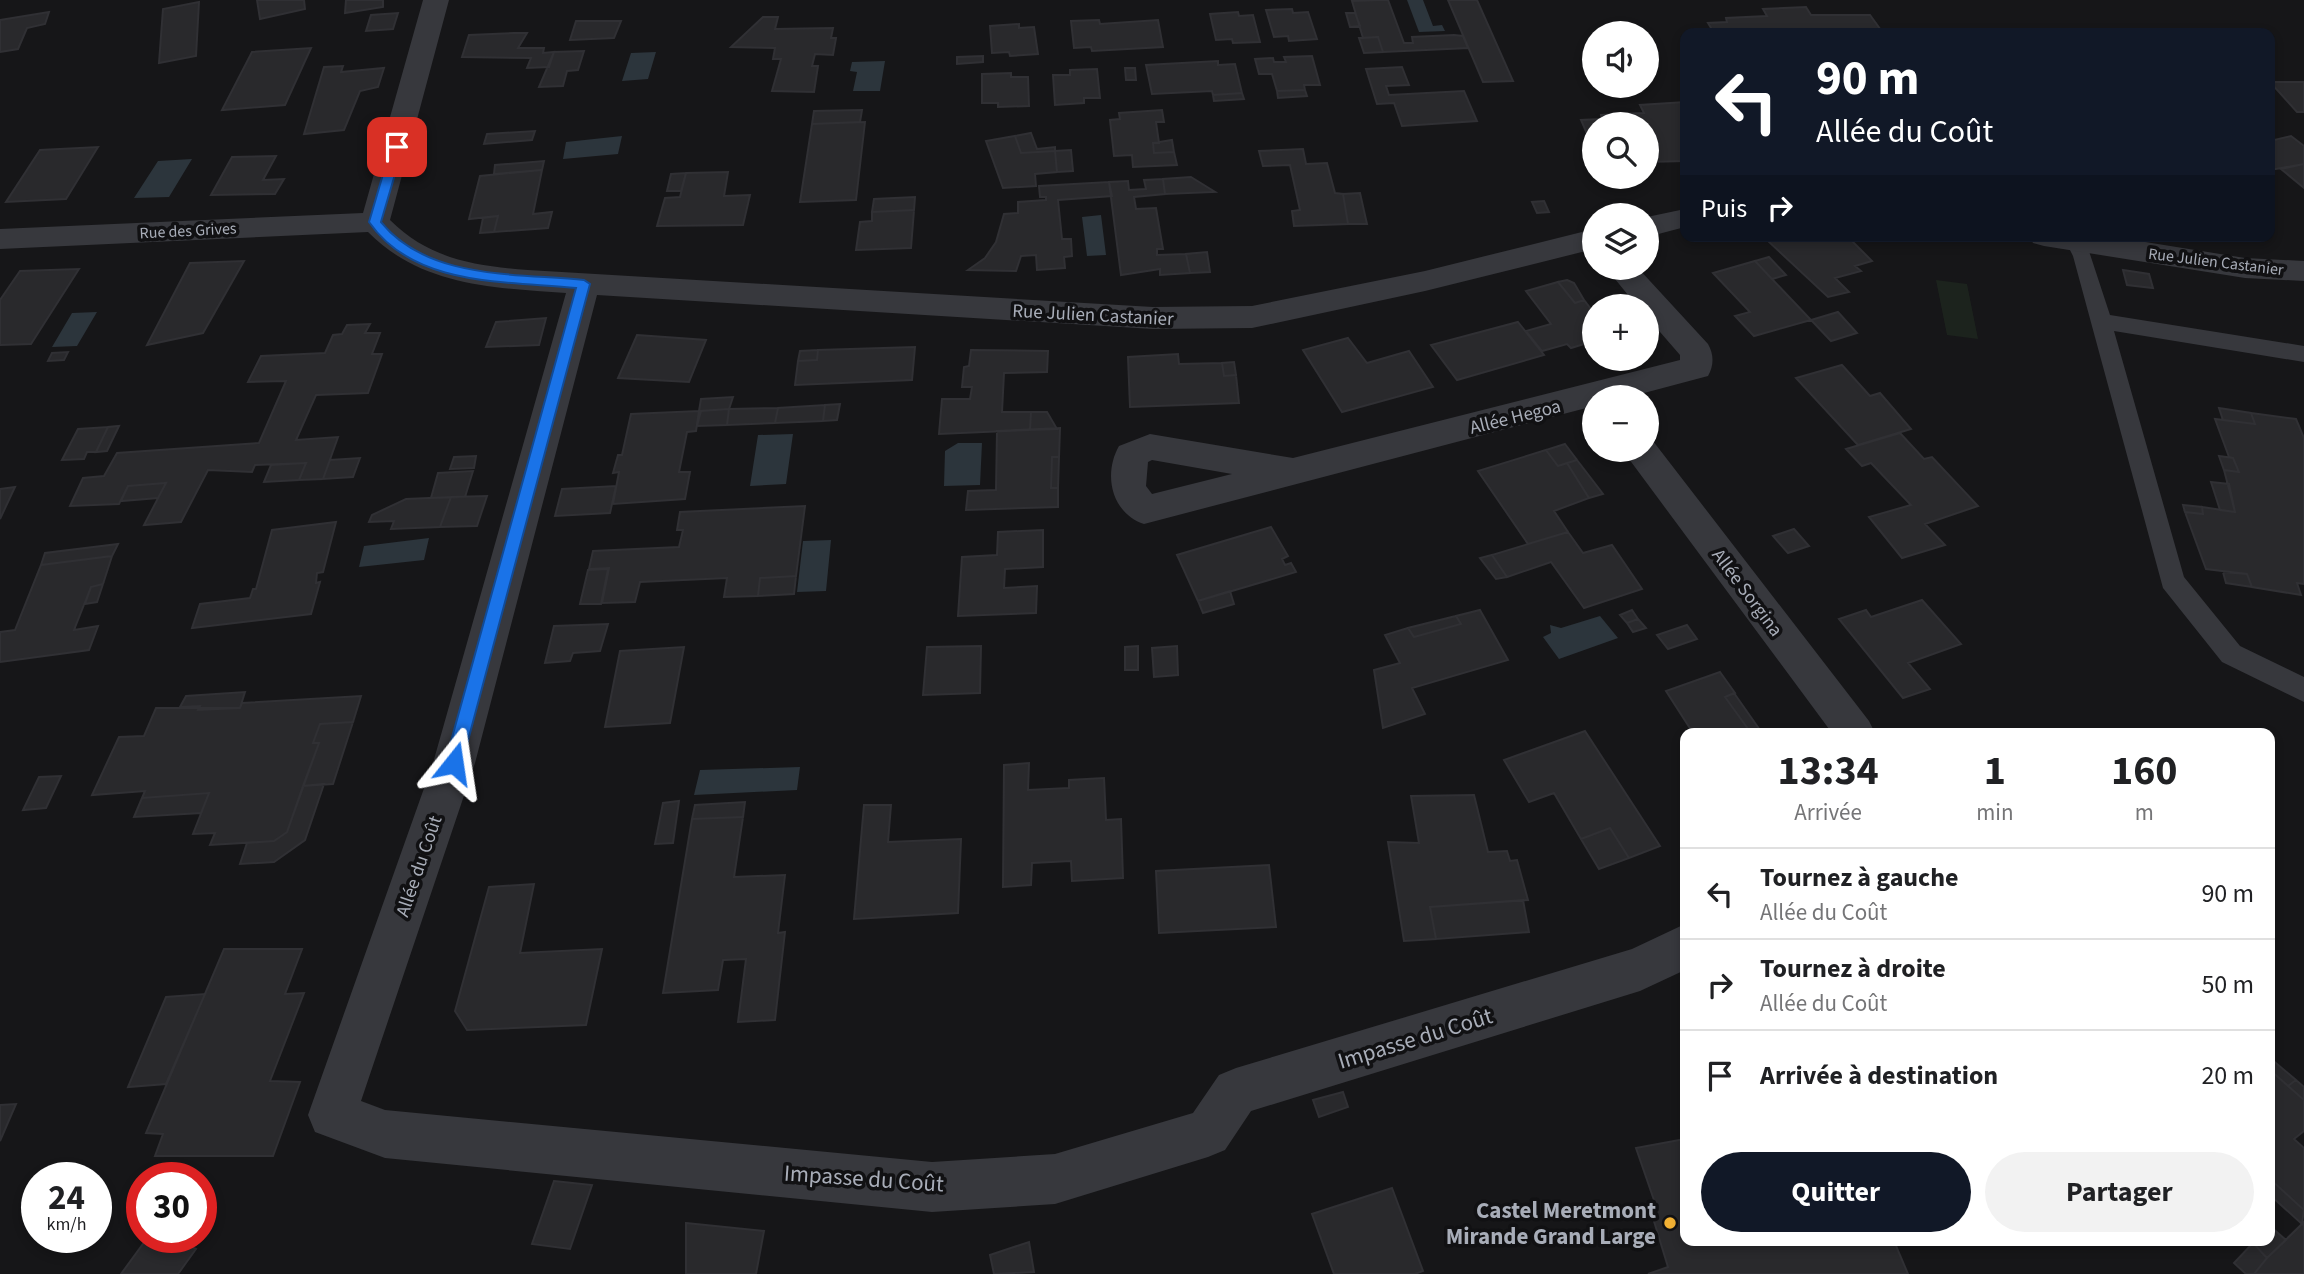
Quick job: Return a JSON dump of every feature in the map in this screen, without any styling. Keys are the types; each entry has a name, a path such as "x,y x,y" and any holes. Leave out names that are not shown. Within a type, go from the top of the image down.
{"street":[{"path":"436,0 375,222 388,238 410,255 456,272 584,284"},
{"path":"1659,224 1680,219"},
{"name":"Rue des Grives","path":"0,239 375,222"},
{"name":"Rue Julien Castanier","path":"584,284 1153,318 1252,317 1426,281 1582,242"},
{"name":"Rue Julien Castanier","path":"2076,242 2245,268 2304,271"},
{"name":"Allée Hegoa","path":"1632,280 1696,352 1696,368 1638,385"},
{"name":"Allée du Coût","path":"332,1115 454,763 584,284"},
{"name":"Allée Hegoa","path":"1291,471 1582,401"},
{"name":"Allée Sorgina","path":"1650,462 1851,728"},
{"name":"Impasse du Coût","path":"332,1115 385,1134 932,1187 1055,1179 1208,1133 1236,1092 1640,969 1680,949"}],"lane":[{"path":"2076,242 2101,321 2172,581 2231,654 2304,690"},
{"path":"2101,321 2304,354"}],"shaded area":[{"path":"1407,0 1423,0 1433,26 1442,25 1445,31 1419,32"},
{"path":"656,52 648,79 622,81 631,53"},
{"path":"885,61 880,91 853,91 857,72 850,71 852,62"},
{"path":"622,136 618,154 563,159 566,142"},
{"path":"192,159 169,197 134,198 158,161"},
{"path":"1101,215 1106,255 1087,256 1082,217"},
{"path":"1936,280 1967,284 1978,339 1947,335"},
{"path":"97,312 77,346 52,347 72,313"},
{"path":"793,434 786,484 750,486 758,435"},
{"path":"958,443 982,443 980,485 944,486 945,451"},
{"path":"429,538 424,560 359,567 364,546"},
{"path":"831,540 826,591 797,592 803,541"},
{"path":"1600,616 1618,638 1559,659 1543,637 1551,633 1550,625 1561,628"},
{"path":"800,767 797,790 694,795 700,770"}],"building":[{"path":"257,0 304,0 305,9 260,19"},
{"path":"346,0 383,0 383,7 345,13"},
{"path":"1388,0 1404,43 1413,43 1412,37 1454,35 1463,36 1468,48 1383,52 1378,37 1363,38 1352,1"},
{"path":"1448,0 1477,0 1513,81 1483,82"},
{"path":"199,2 196,56 159,63 163,9"},
{"path":"1806,7 1811,15 1870,15 1879,28 1711,28 1708,23 1727,22 1726,18 1767,16 1763,9"},
{"path":"1292,9 1293,13 1308,12 1317,39 1289,41 1288,36 1274,37 1266,10"},
{"path":"49,12 45,24 27,28 18,49 0,52 0,20"},
{"path":"1238,12 1239,16 1253,15 1260,42 1233,43 1232,39 1216,40 1210,14"},
{"path":"398,13 393,29 366,31 371,15"},
{"path":"1346,13 1355,13 1360,26 1350,27"},
{"path":"763,17 778,17 775,29 833,28 831,38 836,38 833,55 815,54 812,66 818,66 814,92 772,91 781,59 773,59 775,48 731,47"},
{"path":"1099,20 1100,24 1158,20 1163,47 1092,51 1091,47 1074,48 1071,21"},
{"path":"576,21 621,21 614,38 570,40"},
{"path":"1019,24 1019,28 1034,27 1038,54 1010,56 1009,52 992,53 990,26"},
{"path":"527,33 518,48 544,48 543,53 554,52 549,67 527,68 531,58 462,57 469,35"},
{"path":"1378,37 1383,52 1364,53 1359,38"},
{"path":"311,48 285,105 222,110 252,52"},
{"path":"584,51 578,70 567,71 563,86 539,87 554,52"},
{"path":"983,56 983,62 957,64 957,57"},
{"path":"1312,56 1320,85 1304,85 1305,90 1277,91 1272,74 1259,74 1255,59 1273,58 1274,62 1286,62 1284,57"},
{"path":"1218,61 1218,65 1235,64 1242,93 1213,95 1212,91 1152,94 1146,65"},
{"path":"343,66 341,72 384,68 378,87 360,91 344,130 304,134 324,67"},
{"path":"1402,67 1409,85 1386,86 1389,95 1464,91 1477,121 1402,126 1394,103 1377,104 1366,69"},
{"path":"1125,68 1135,68 1136,80 1126,80"},
{"path":"1097,69 1100,98 1084,98 1084,103 1055,105 1053,75 1070,75 1070,70"},
{"path":"1011,73 1011,77 1028,77 1029,106 998,107 998,103 982,103 982,74"},
{"path":"2275,82 2304,82 2304,112 2297,112 2275,88"},
{"path":"1305,90 1307,96 1278,98 1277,91"},
{"path":"1242,93 1244,99 1214,101 1213,95"},
{"path":"1680,102 1680,161 1659,162 1659,112 1644,112 1640,105"},
{"path":"862,110 860,122 812,124 814,111"},
{"path":"1162,110 1164,122 1156,122 1159,143 1153,143 1154,153 1174,152 1177,165 1133,167 1132,155 1114,156 1110,120 1120,119 1119,113"},
{"path":"865,122 856,200 800,202 812,124"},
{"path":"535,131 532,140 484,144 487,134"},
{"path":"1031,133 1037,149 1055,147 1055,151 1021,153 1015,136"},
{"path":"1015,136 1021,153 1055,151 1057,172 1035,174 1036,186 1003,188 986,141"},
{"path":"2291,136 2304,146 2304,164 2275,169 2275,140"},
{"path":"1172,140 1174,152 1154,153 1153,143"},
{"path":"98,147 66,199 6,202 40,150"},
{"path":"1303,149 1306,164 1327,163 1335,193 1343,194 1348,224 1294,226 1292,211 1300,210 1290,165 1263,166 1259,151"},
{"path":"1071,150 1073,171 1057,172 1055,151"},
{"path":"276,156 263,180 284,179 275,194 211,195 232,157"},
{"path":"544,161 542,170 494,174 495,165"},
{"path":"2304,164 2304,188 2281,169"},
{"path":"542,170 533,214 552,212 548,228 494,232 498,216 469,219 480,176"},
{"path":"728,172 724,196 750,195 743,225 657,226 665,198 680,197 686,173"},
{"path":"686,173 681,191 667,191 671,174"},
{"path":"1191,177 1215,192 1165,194 1163,179"},
{"path":"1163,179 1165,194 1134,197 1136,209 1156,208 1163,249 1157,249 1157,255 1186,254 1190,273 1160,275 1160,269 1121,275 1109,182 1128,181 1129,190 1146,189 1144,180"},
{"path":"1109,182 1112,196 1058,200 1062,239 1071,239 1072,256 1064,257 1065,268 1037,270 1036,255 1021,256 1016,271 968,270 985,258 996,242 1004,214 1018,213 1018,202 1046,200 1046,197 1040,197 1039,186"},
{"path":"1360,193 1367,224 1348,224 1343,194"},
{"path":"915,197 914,210 872,212 874,199"},
{"path":"1544,201 1549,212 1537,213 1532,202"},
{"path":"914,210 911,248 856,250 860,222 872,221 872,212"},
{"path":"498,216 494,232 480,233 483,218"},
{"path":"1769,242 1853,242 1872,261 1855,266 1861,271 1835,278 1849,292 1828,297"},
{"path":"1207,252 1210,272 1190,273 1186,254"},
{"path":"1769,257 1786,275 1772,279 1755,261"},
{"path":"244,261 203,333 147,345 190,263"},
{"path":"1755,261 1811,320 1754,336 1735,316 1750,312 1713,273"},
{"path":"79,269 31,344 0,345 0,300 20,271"},
{"path":"2123,270 2149,274 2153,288 2127,285"},
{"path":"1567,280 1574,283 1582,301 1575,303 1558,282"},
{"path":"1558,282 1575,303 1582,301 1582,345 1571,348 1567,344 1542,351 1526,331 1551,324 1526,291"},
{"path":"1838,312 1857,333 1831,341 1811,320"},
{"path":"546,318 539,345 486,347 496,322"},
{"path":"1518,322 1544,355 1457,380 1431,345"},
{"path":"370,324 365,333 380,333 372,354 382,354 368,393 316,395 296,440 338,437 323,479 299,480 306,463 255,465 252,472 208,470 181,522 144,525 166,483 128,486 119,504 70,506 83,478 104,476 117,453 259,443 286,381 248,382 261,356 325,353 333,335 342,334 347,325"},
{"path":"637,335 706,340 689,382 618,378"},
{"path":"1348,338 1367,363 1409,351 1433,387 1342,412 1303,350"},
{"path":"915,347 912,380 795,385 798,361 817,360 818,350"},
{"path":"818,350 817,360 798,361 800,351"},
{"path":"971,350 1048,351 1047,372 1004,373 1002,412 1031,412 1030,430 939,434 942,399 970,399 972,387 962,387 964,367 969,366"},
{"path":"68,352 64,360 48,361 52,353"},
{"path":"1178,354 1179,364 1222,363 1224,376 1236,375 1239,403 1130,407 1128,357"},
{"path":"1234,362 1236,375 1224,376 1222,363"},
{"path":"1842,365 1870,396 1880,393 1911,429 1858,445 1796,378"},
{"path":"733,397 729,409 699,411 701,399"},
{"path":"840,404 837,420 823,421 825,405"},
{"path":"825,405 823,421 775,423 778,408"},
{"path":"778,408 775,423 727,425 729,409"},
{"path":"2219,408 2251,413 2255,424 2223,420"},
{"path":"729,409 727,425 697,426 701,411"},
{"path":"699,411 696,431 687,432 679,472 690,472 685,499 613,504 619,472 613,473 618,455 622,455 631,414"},
{"path":"1031,412 1047,412 1057,429 1030,430"},
{"path":"2251,413 2296,419 2304,438 2304,584 2297,583 2301,595 2252,587 2247,574 2206,569 2185,512 2203,514 2202,507 2235,512 2224,470 2239,472 2233,458 2229,457 2215,419 2255,424"},
{"path":"119,426 107,451 96,452 108,427"},
{"path":"108,427 96,452 87,452 84,459 62,460 78,429"},
{"path":"1060,428 1059,457 1052,457 1051,488 1058,488 1058,507 966,510 968,491 996,490 997,431"},
{"path":"1900,433 1924,459 1932,457 1978,506 1925,524 1945,545 1902,558 1869,517 1911,505 1871,463 1862,466 1846,449"},
{"path":"1565,444 1577,460 1558,466 1546,450"},
{"path":"1546,450 1558,466 1567,463 1589,498 1554,511 1568,532 1528,544 1478,471"},
{"path":"476,456 474,468 450,469 454,457"},
{"path":"2219,456 2233,458 2239,472 2224,470"},
{"path":"1052,457 1059,457 1058,488 1051,488"},
{"path":"360,458 353,477 323,479 330,460"},
{"path":"1577,460 1603,494 1589,498 1567,463"},
{"path":"306,463 299,480 264,482 271,465"},
{"path":"473,471 465,497 431,498 438,473"},
{"path":"2211,482 2229,484 2235,512 2220,510"},
{"path":"166,483 158,498 121,501 128,486"},
{"path":"616,486 610,513 555,516 562,489"},
{"path":"15,487 0,519 0,489"},
{"path":"487,496 477,526 440,527 451,497"},
{"path":"451,497 440,527 391,529 394,521 369,522 372,515 406,499"},
{"path":"2183,505 2202,507 2203,514 2185,512"},
{"path":"805,506 796,576 760,578 758,596 724,597 727,578 640,582 635,602 602,603 609,568 589,569 593,551 679,547 683,530 677,530 680,512"},
{"path":"336,522 323,572 317,573 316,583 320,582 311,614 192,628 200,604 250,598 253,589 256,589 272,530"},
{"path":"1271,527 1288,556 1282,559 1285,565 1291,563 1296,572 1198,601 1177,555"},
{"path":"1794,529 1809,546 1788,553 1773,536"},
{"path":"1043,530 1043,567 1005,569 1004,588 1037,586 1036,613 958,616 962,557 997,555 998,532"},
{"path":"1568,532 1583,553 1612,545 1642,589 1584,608 1551,562 1507,577 1492,555"},
{"path":"118,544 112,556 41,565 45,553"},
{"path":"1492,555 1507,577 1496,579 1480,558"},
{"path":"112,556 103,584 91,587 74,630 98,626 89,650 0,662 0,632 15,630 41,565"},
{"path":"608,569 601,604 580,604 588,570"},
{"path":"2223,572 2247,574 2252,587 2226,583"},
{"path":"796,576 794,594 758,596 760,578"},
{"path":"103,584 97,602 85,604 91,587"},
{"path":"1230,591 1234,604 1203,613 1198,601"},
{"path":"1922,600 1961,644 1908,663 1930,689 1903,698 1839,619 1866,610 1871,617"},
{"path":"1480,610 1508,660 1412,688 1425,714 1383,728 1374,670 1400,663 1385,635 1408,628 1414,637 1461,624 1456,616"},
{"path":"1632,610 1638,619 1627,623 1620,615"},
{"path":"1456,616 1461,624 1414,637 1408,628"},
{"path":"1638,619 1646,628 1633,632 1627,623"},
{"path":"608,624 600,651 573,653 570,661 545,663 554,626"},
{"path":"1687,625 1697,639 1668,649 1657,635"},
{"path":"981,646 980,693 923,695 927,647"},
{"path":"1138,646 1138,670 1125,670 1125,647"},
{"path":"1177,646 1178,675 1154,677 1152,648"},
{"path":"684,647 670,723 605,727 620,651"},
{"path":"1720,672 1735,693 1725,697 1747,728 1690,728 1666,691"},
{"path":"245,692 240,708 198,710 200,706 180,707 186,696"},
{"path":"1734,693 1758,728 1747,728 1725,697"},
{"path":"361,696 353,722 320,724 313,743 319,743 287,832 274,841 210,845 215,833 193,834 209,793 142,798 145,791 92,795 119,737 144,736 156,708 240,708 242,703"},
{"path":"353,722 333,784 303,786 319,743 313,743 320,724"},
{"path":"1585,731 1660,846 1629,858 1610,828 1581,839 1554,793 1529,802 1504,760"},
{"path":"1029,763 1028,790 1069,788 1069,780 1104,778 1106,820 1121,819 1123,878 1072,881 1071,861 1032,863 1031,885 1003,887 1004,765"},
{"path":"61,776 46,808 23,810 39,777"},
{"path":"324,784 305,840 274,862 240,864 247,843 274,841 287,832 303,786"},
{"path":"209,793 201,813 134,817 142,798"},
{"path":"1474,795 1488,852 1507,851 1510,861 1517,860 1528,900 1430,907 1436,939 1404,941 1388,842 1419,843 1411,796"},
{"path":"679,801 673,843 655,844 663,803"},
{"path":"745,802 743,817 692,819 695,805"},
{"path":"864,805 891,805 888,842 961,839 958,913 854,919"},
{"path":"743,817 734,877 785,875 778,933 785,932 775,1020 738,1022 746,959 723,960 718,990 663,993 692,819"},
{"path":"1610,828 1629,858 1599,869 1581,839"},
{"path":"1269,865 1276,927 1159,933 1156,871"},
{"path":"534,884 520,953 602,949 586,1025 467,1030 455,1011 489,887"},
{"path":"1523,900 1529,932 1436,939 1430,907"},
{"path":"224,949 302,949 285,994 304,993 270,1081 300,1082 273,1156 155,1156 163,1134 146,1133"},
{"path":"205,994 166,1084 128,1087 166,997"},
{"path":"2275,1062 2296,1080 2288,1086 2275,1074"},
{"path":"2275,1074 2304,1100 2304,1131 2294,1139 2304,1148 2304,1210 2275,1184"},
{"path":"2296,1080 2304,1087 2304,1100 2288,1086"},
{"path":"1343,1092 1348,1107 1319,1117 1313,1100"},
{"path":"16,1104 0,1141 0,1105"},
{"name":"Castel Meretmont Mirande Grand Large","path":"1680,1140 1680,1246 1896,1246 1908,1274 1648,1274 1668,1267 1649,1205 1655,1203 1636,1148"},
{"path":"554,1181 592,1185 570,1249 532,1244"},
{"path":"2275,1184 2304,1210 2302,1224 2275,1200"},
{"path":"1392,1188 1423,1271 1415,1274 1334,1274 1312,1214"},
{"path":"2304,1222 2304,1274 2254,1274 2267,1258"},
{"path":"686,1223 764,1231 756,1274 686,1274"},
{"path":"2275,1230 2286,1240 2267,1258 2256,1246 2275,1246"},
{"path":"1029,1242 1034,1272 994,1274 990,1255"},
{"path":"2250,1246 2256,1246 2267,1258 2254,1274 2246,1274 2234,1263"},
{"path":"136,1253 193,1253 178,1274 121,1274"}],"place":[{"name":"Castel Meretmont Mirande Grand Large","path":"1670,1223"}],"route":[{"path":"397,147 375,222 388,238 410,255 456,272 584,284 454,763"}]}
